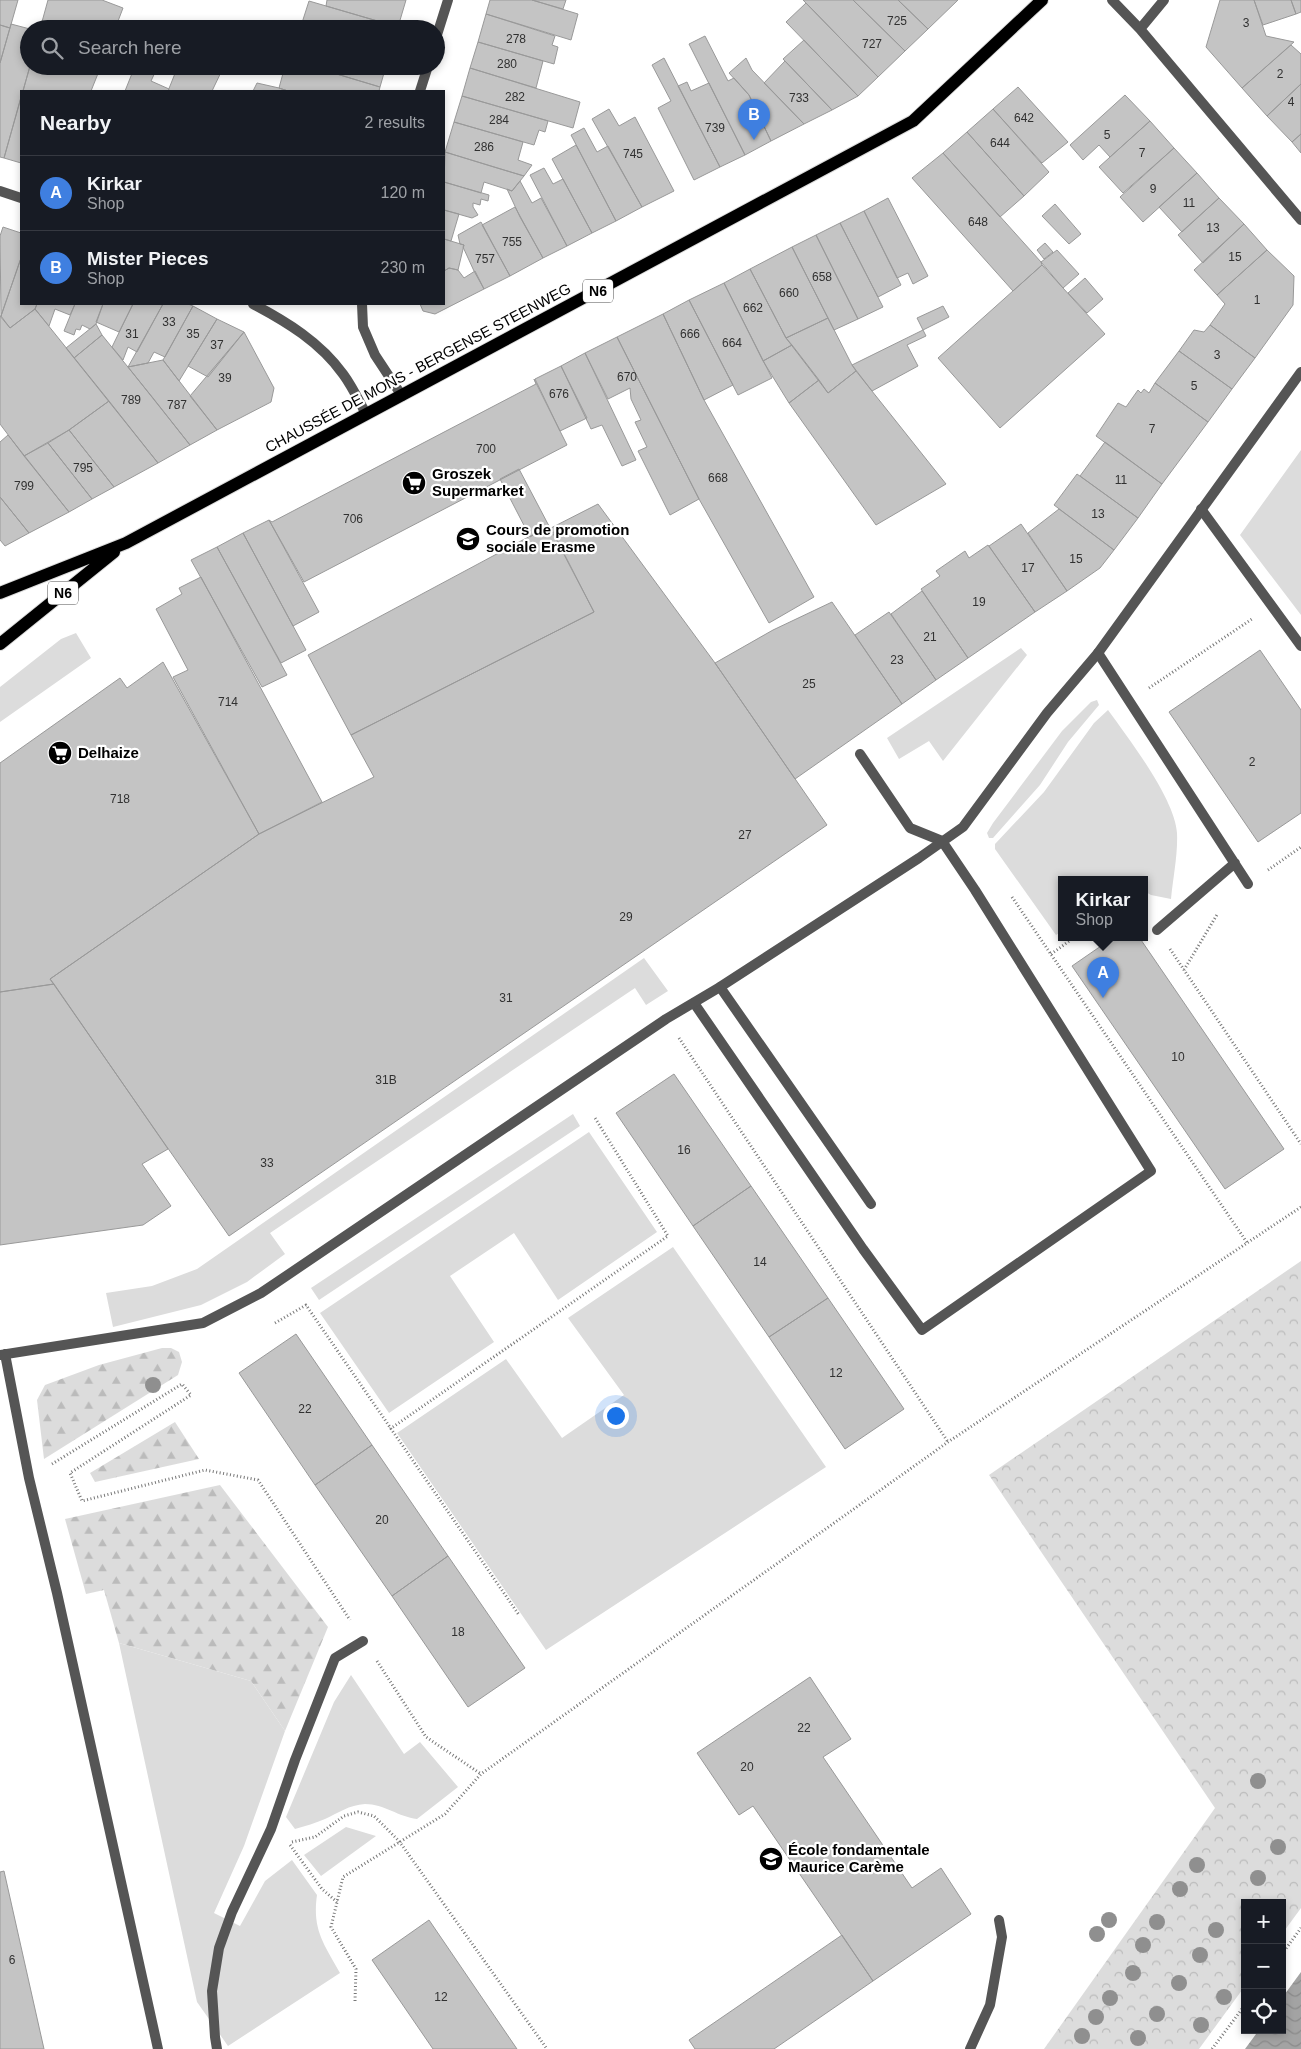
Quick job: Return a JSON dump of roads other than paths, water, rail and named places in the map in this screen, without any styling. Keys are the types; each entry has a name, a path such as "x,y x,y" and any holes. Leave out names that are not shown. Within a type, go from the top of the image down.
{"main road":[{"name":"CHAUSSÉE DE MONS - BERGENSE STEENWEG","path":"0,594 126,543 913,121 1042,0"},
{"name":"CHAUSSÉE DE MONS - BERGENSE STEENWEG","path":"0,644 126,543"}],"street":[{"path":"442,20 448,0"},
{"path":"1112,0 1140,29 1301,220"},
{"path":"1140,29 1164,0"},
{"path":"420,90 425,75"},
{"path":"0,191 20,198"},
{"path":"255,305 291,324 318,347 342,373 366,414"},
{"path":"362,305 363,327 375,355 402,396"},
{"path":"158,2049 3,1355 203,1323 261,1293 666,1019 720,987 919,858 963,827 1047,713 1098,653 1301,372"},
{"path":"1201,509 1301,646"},
{"path":"1098,653 1248,884"},
{"path":"694,1003 863,1249 922,1330 1151,1171 992,917 942,841 910,828 860,754"},
{"path":"1157,930 1235,863"},
{"path":"720,987 871,1204"},
{"path":"218,2049 215,2036 212,1991 219,1948 249,1873 271,1828 335,1658 363,1641"},
{"path":"970,2049 990,2006 1002,1937 999,1920"}],"water":[{"path":"1301,1972 1301,2049 1245,2049 1256,2034 1286,2034 1286,1993"}],"place":[{"name":"Mister Pieces","path":"754,140"},
{"name":"Groszek Supermarket","path":"414,483"},
{"name":"Cours de promotion sociale Erasme","path":"468,539"},
{"name":"Delhaize","path":"60,753"},
{"name":"Kirkar","path":"1103,998"},
{"name":"École fondamentale Maurice Carème","path":"771,1859"}]}
